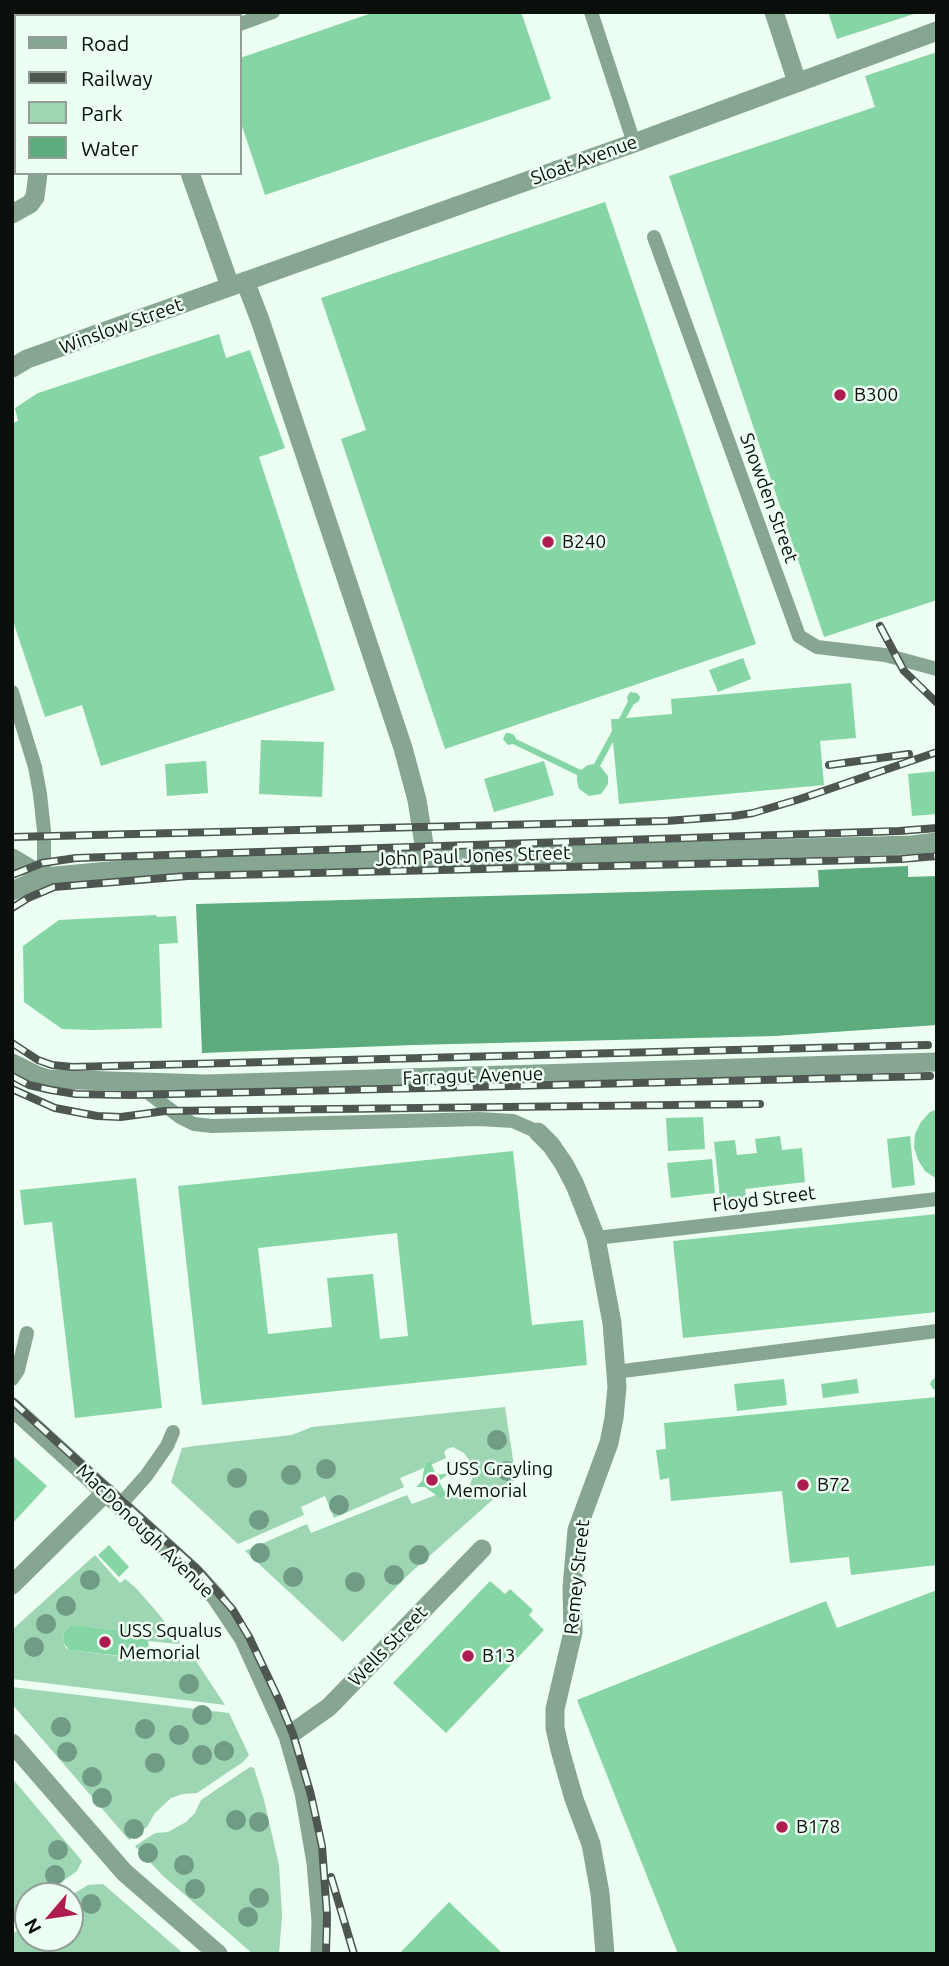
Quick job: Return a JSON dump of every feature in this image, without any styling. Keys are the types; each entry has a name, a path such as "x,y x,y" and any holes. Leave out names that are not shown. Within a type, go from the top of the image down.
{"street":[{"path":"774,12 797,82"},
{"name":"Sloat Avenue","path":"237,284 634,143 937,31"},
{"path":"12,214 30,204 35,197 38,175"},
{"path":"191,175 237,284 260,320 403,748 417,800 426,857"},
{"name":"Winslow Street","path":"12,368 27,359 237,284"},
{"name":"John Paul Jones Street","path":"12,891 44,877 174,865 912,845 937,842"},
{"path":"12,858 44,877"},
{"name":"Farragut Avenue","path":"12,1063 36,1076 48,1079 206,1084 937,1062"},
{"name":"Remey Street","path":"538,1132 551,1145 570,1175 596,1237 612,1323 617,1387 614,1418 609,1443 577,1530 572,1588 573,1632 555,1709 555,1728 560,1750 591,1844 600,1893 605,1954"},
{"name":"MacDonough Avenue","path":"12,1407 193,1572 216,1597 244,1639 288,1737 304,1793 313,1836 321,1921 320,1954"},
{"path":"12,1585 106,1492"},
{"name":"Wells Street","path":"288,1737 329,1707 482,1549"},
{"path":"12,1743 124,1872 218,1954"}],"lane":[{"path":"242,23 273,12"},
{"path":"591,12 634,143"},
{"name":"Snowden Street","path":"654,237 799,636 817,647 885,655 937,669"},
{"path":"12,692 35,767 40,794 44,831 44,877"},
{"path":"133,1081 171,1111 194,1124 212,1126 479,1119 513,1121 538,1132"},
{"name":"Floyd Street","path":"596,1237 937,1199"},
{"path":"615,1372 937,1331"},
{"path":"12,1379 18,1370 27,1333"},
{"path":"120,1505 146,1476 167,1446 173,1432"}],"green space":[{"path":"505,1407 516,1479 408,1575 343,1642 245,1551 307,1524 311,1533 407,1495 412,1504 436,1495 445,1496 444,1491 460,1485 461,1488 467,1488 473,1476 469,1460 464,1453 453,1447 447,1449 444,1452 446,1458 431,1465 429,1461 424,1468 400,1478 404,1487 334,1518 325,1496 301,1507 304,1515 238,1544 171,1482 182,1448 292,1435 312,1427"},
{"path":"95,1555 120,1583 125,1579 135,1587 180,1642 148,1641 138,1633 76,1625 70,1626 64,1632 63,1642 66,1648 134,1658 147,1654 196,1661 225,1705 12,1679 12,1630"},
{"path":"12,1687 229,1713 249,1755 243,1762 197,1793 171,1798 155,1813 147,1827 129,1840 12,1704"},
{"path":"250,1767 254,1768 264,1800 279,1865 282,1915 279,1954 253,1954 162,1875 135,1846 155,1833 168,1832 186,1822 195,1813 201,1800"},
{"path":"12,1778 82,1861 77,1871 62,1882 14,1882 12,1917"},
{"path":"103,1884 184,1954 12,1954 14,1933 14,1952 84,1952 84,1887"}],"water":[{"path":"908,866 908,877 937,876 937,1025 775,1036 202,1053 196,904 819,887 818,870"}],"building":[{"path":"375,12 521,12 551,99 265,195 242,126 242,57"},
{"path":"828,12 917,12 917,13 837,39"},
{"name":"B300","path":"937,52 937,600 824,637 669,176 875,107 865,76"},
{"name":"B240","path":"605,202 756,644 445,749 341,439 366,430 321,298"},
{"path":"219,334 226,358 250,350 285,448 259,457 335,690 101,766 82,705 45,717 12,618 12,423 18,421 15,408 38,393"},
{"path":"743,658 751,679 718,692 709,670"},
{"path":"851,683 856,738 820,741 824,785 619,804 613,742 600,766 608,776 608,784 601,794 589,796 579,789 577,775 513,744 508,745 503,739 506,733 510,733 516,739 581,770 594,764 612,731 611,719 619,719 630,692 637,693 640,697 626,718 672,714 671,699"},
{"path":"261,740 324,742 322,797 259,794"},
{"path":"206,761 208,793 167,796 165,764"},
{"path":"544,761 554,795 494,812 484,779"},
{"path":"937,771 937,814 912,816 908,774"},
{"path":"176,916 178,943 159,944 162,1028 62,1029 24,1002 23,946 59,920"},
{"path":"937,1109 937,1179 925,1171 914,1147 915,1134 921,1122"},
{"path":"703,1117 705,1149 668,1151 666,1118"},
{"path":"780,1136 782,1150 802,1148 805,1182 745,1189 747,1204 721,1207 714,1142 735,1140 737,1155 757,1153 755,1139"},
{"path":"910,1136 915,1185 892,1188 887,1139"},
{"path":"513,1151 532,1325 583,1320 587,1365 202,1405 178,1186","holes":["397,1233 408,1336 380,1339 373,1274 327,1278 332,1327 268,1334 258,1248"]},
{"path":"712,1159 715,1193 671,1198 667,1163"},
{"path":"136,1178 162,1408 75,1418 52,1222 24,1225 20,1190"},
{"path":"937,1214 937,1312 683,1338 673,1241"},
{"path":"937,1377 937,1390 930,1384"},
{"path":"784,1379 787,1405 737,1411 734,1384"},
{"path":"857,1379 859,1393 823,1398 821,1384"},
{"name":"B72","path":"937,1397 937,1565 851,1575 849,1557 790,1563 782,1491 671,1501 669,1478 660,1480 656,1450 666,1449 664,1423"},
{"path":"12,1455 47,1486 12,1524"},
{"name":"USS Grayling Memorial","path":"430,1461 436,1475 450,1473 439,1481 446,1495 440,1498 425,1487 416,1487 422,1481 425,1463"},
{"path":"109,1545 129,1567 119,1577 98,1555"},
{"name":"B13","path":"490,1581 505,1594 510,1589 533,1610 529,1615 544,1630 446,1733 393,1683"},
{"name":"B178","path":"937,1590 937,1954 678,1954 577,1700 826,1601 837,1628"},
{"name":"USS Squalus Memorial","path":"70,1626 138,1633 148,1641 149,1649 147,1654 138,1658 69,1650 63,1642 64,1632"},
{"path":"449,1902 503,1954 399,1954"}],"railway":[{"path":"880,626 904,671 937,703"},
{"path":"12,837 666,821 734,816 800,799 937,752"},
{"path":"829,765 909,754"},
{"path":"12,875 42,863 76,858 937,828"},
{"path":"12,908 54,887 188,876 937,856"},
{"path":"12,1043 38,1060 52,1065 73,1067 928,1045"},
{"path":"12,1076 29,1085 51,1090 76,1094 130,1095 930,1076"},
{"path":"12,1089 55,1108 97,1116 121,1117 165,1111 760,1104"},
{"path":"12,1401 198,1570 233,1610 249,1637 293,1734 311,1795 322,1846 327,1915 326,1954"},
{"path":"331,1877 354,1954"}],"place":[{"name":"B300","path":"840,395"},
{"name":"B240","path":"548,542"},
{"name":"USS Grayling Memorial","path":"432,1480"},
{"name":"B72","path":"803,1485"},
{"name":"USS Squalus Memorial","path":"105,1642"},
{"name":"B13","path":"468,1656"},
{"name":"B178","path":"782,1827"}]}
